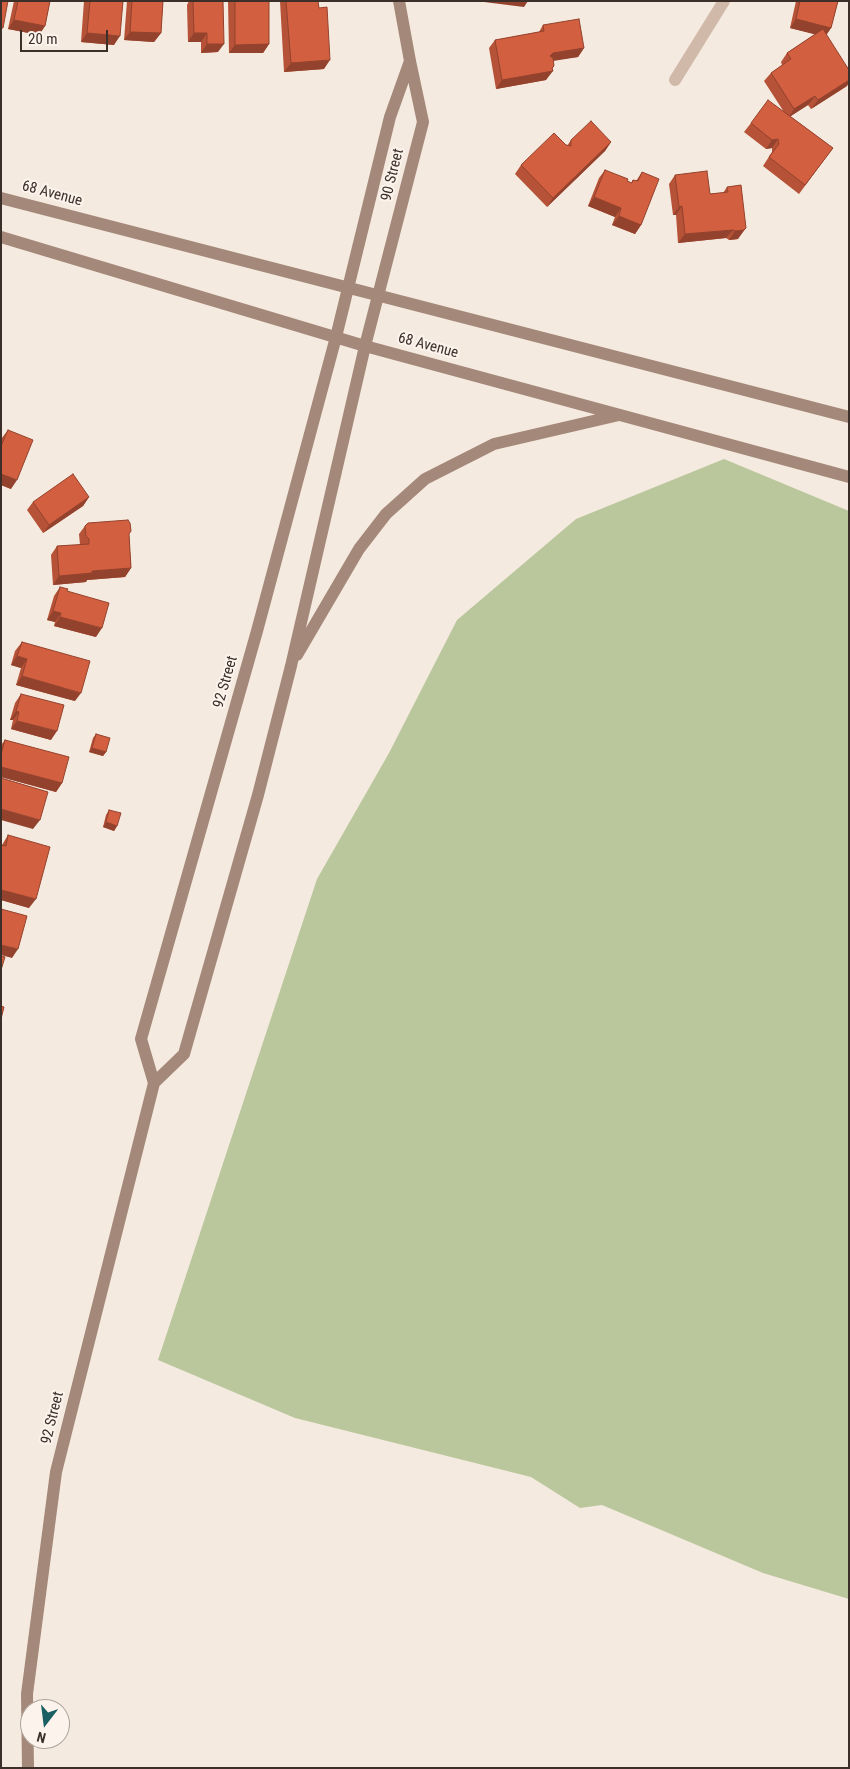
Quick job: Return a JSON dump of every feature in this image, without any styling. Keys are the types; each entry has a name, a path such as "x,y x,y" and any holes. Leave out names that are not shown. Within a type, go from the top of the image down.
{"main road":[{"name":"90 Street","path":"378,296 423,122 399,1"},
{"name":"90 Street","path":"348,288 390,117 410,61"},
{"name":"68 Avenue","path":"1,198 849,418"},
{"name":"68 Avenue","path":"1,237 336,338 849,477"},
{"name":"92 Street","path":"28,1768 27,1694 56,1472 154,1083 141,1039 257,631 348,288"},
{"path":"154,1083 184,1054 258,795 291,666 378,296"},
{"path":"291,666 358,549 386,514 425,479 494,444 621,414"}],"street":[{"path":"675,80 724,1"}],"green space":[{"path":"724,459 849,511 849,1599 763,1573 602,1505 580,1508 531,1477 295,1418 158,1360 317,879 389,753 457,620 576,519"}],"building":[{"path":"1,1 8,1 3,28 1,28"},
{"path":"18,1 50,1 45,26 14,20"},
{"path":"90,1 123,1 120,36 87,33"},
{"path":"132,1 163,1 161,33 130,32"},
{"path":"193,1 223,1 224,44 207,44 207,33 194,33"},
{"path":"235,1 269,1 269,44 235,45"},
{"path":"286,1 318,1 319,8 327,7 330,60 291,63"},
{"path":"800,1 838,1 831,28 796,19"},
{"path":"579,19 584,48 553,53 550,56 553,58 553,71 502,80 495,40 544,31 543,25"},
{"path":"823,29 849,70 849,80 818,100 815,96 794,109 771,73 791,59 787,53"},
{"path":"768,100 833,148 805,185 769,157 779,144 778,139 772,140 751,123"},
{"path":"591,121 611,142 553,198 521,165 554,133 566,145 571,146 571,140"},
{"path":"605,170 628,179 627,181 632,183 633,180 638,181 642,172 659,179 641,225 619,216 621,208 594,197"},
{"path":"707,171 710,194 728,192 727,187 741,185 746,228 744,230 685,234 682,206 679,207 675,175"},
{"path":"8,430 33,440 17,480 1,474 1,446"},
{"path":"73,474 89,497 49,525 33,502"},
{"path":"128,520 131,531 129,534 131,568 59,576 57,546 89,544 85,526 88,523"},
{"path":"60,587 68,589 67,591 109,603 102,628 60,617 61,613 53,611"},
{"path":"22,642 90,661 81,693 22,676 27,659 17,656"},
{"path":"21,694 64,705 57,731 17,721 19,712 16,711"},
{"path":"96,734 110,738 106,752 92,748"},
{"path":"5,740 69,757 62,783 1,767 1,754"},
{"path":"1,778 48,792 40,820 1,809"},
{"path":"109,810 121,813 117,826 106,822"},
{"path":"8,835 50,847 36,899 1,890 1,845 6,846"},
{"path":"1,909 27,916 18,949 1,945"},
{"path":"1,956 5,957 1,970"},
{"path":"1,1006 4,1007 1,1019"}]}
